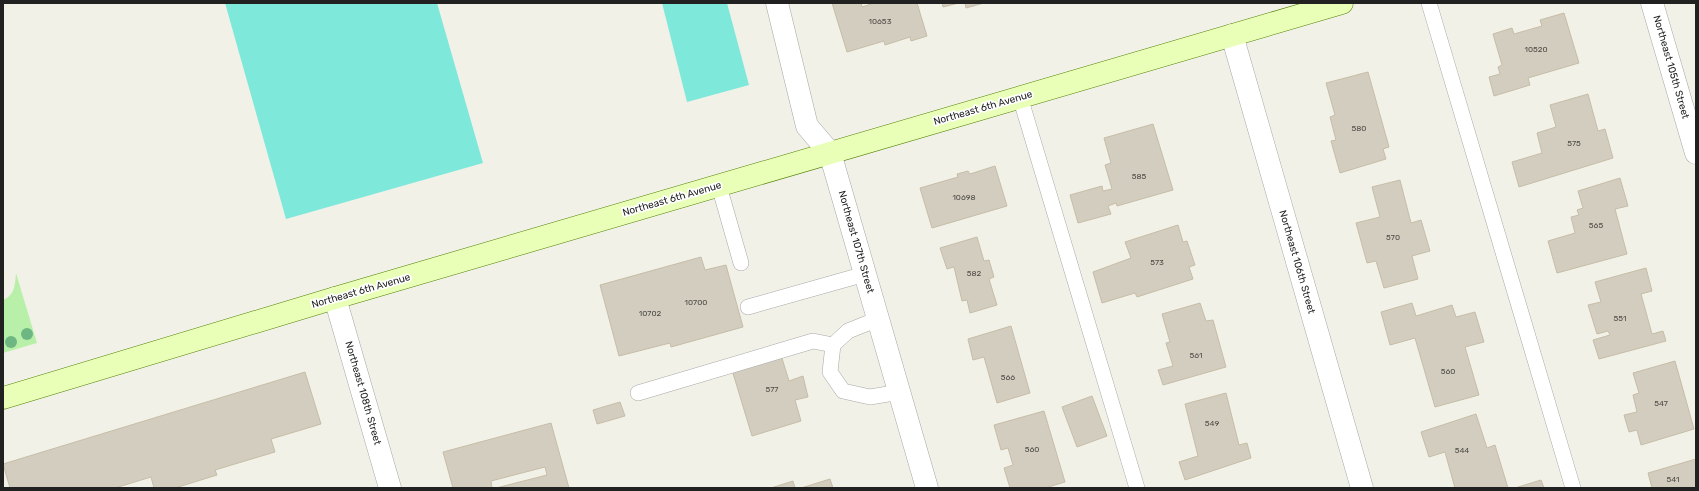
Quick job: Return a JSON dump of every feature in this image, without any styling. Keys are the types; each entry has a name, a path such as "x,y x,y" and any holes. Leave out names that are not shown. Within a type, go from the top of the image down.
{"main road":[{"name":"Northeast 6th Avenue","path":"3,398 335,298 1342,3"}],"street":[{"name":"Northeast 107th Street","path":"777,3 807,126 830,153 927,488"},
{"name":"Northeast 105th Street","path":"1652,3 1696,153"},
{"name":"Northeast 106th Street","path":"1232,35 1362,488"},
{"name":"Northeast 108th Street","path":"335,298 390,488"}],"lane":[{"path":"1429,3 1573,488"},
{"path":"1020,98 1138,488"},
{"path":"719,186 741,263"},
{"path":"748,307 865,274"},
{"path":"878,318 848,331 833,345 830,372 843,391 870,397 900,392"},
{"path":"638,393 813,341 833,345"}],"green space":[{"path":"16,273 37,343 3,353 3,300 12,292 15,285"}],"shaded area":[{"path":"225,3 437,3 483,163 286,219"},
{"path":"662,3 727,3 749,85 687,102"}],"building":[{"path":"832,3 861,3 862,7 874,3 917,3 927,36 911,41 910,37 885,45 884,41 847,52"},
{"path":"942,3 959,3 943,7"},
{"path":"965,3 984,3 966,8"},
{"path":"1564,13 1579,63 1528,78 1530,85 1494,96 1489,77 1500,74 1498,67 1502,65 1493,34 1512,28 1514,34 1542,26 1540,20"},
{"path":"1368,72 1389,147 1383,149 1386,159 1340,173 1331,141 1336,140 1330,117 1335,115 1326,83"},
{"path":"1588,94 1598,131 1605,129 1613,158 1519,187 1512,162 1542,153 1537,133 1556,127 1550,105"},
{"path":"1153,124 1173,190 1117,206 1116,203 1108,206 1111,214 1078,223 1070,195 1102,186 1103,191 1112,189 1105,165 1111,163 1104,138"},
{"path":"995,166 1007,206 932,228 920,188 958,177 957,174 968,171 970,174"},
{"path":"1620,178 1628,206 1615,209 1627,254 1557,273 1548,241 1575,233 1571,217 1579,215 1577,210 1583,208 1578,191"},
{"path":"1400,180 1411,223 1421,220 1430,251 1412,256 1418,279 1384,288 1376,261 1367,263 1356,223 1380,217 1372,187"},
{"path":"1178,225 1183,242 1187,241 1195,265 1189,267 1193,279 1137,297 1135,293 1102,303 1093,272 1131,258 1125,242"},
{"path":"977,237 984,261 989,260 994,277 989,279 997,305 970,313 967,300 962,301 954,267 947,269 940,248"},
{"path":"701,257 705,270 726,265 743,327 671,347 670,343 619,356 600,285"},
{"path":"1646,268 1652,291 1641,294 1652,334 1663,331 1666,341 1599,359 1593,340 1610,335 1608,331 1597,334 1588,305 1601,302 1595,282"},
{"path":"1200,303 1206,321 1213,320 1226,367 1163,385 1158,370 1173,366 1166,343 1170,342 1162,314"},
{"path":"1412,303 1416,316 1452,305 1456,317 1475,312 1484,342 1465,347 1479,395 1435,407 1415,338 1390,345 1381,312"},
{"path":"1011,326 1030,393 997,403 984,357 973,360 968,339"},
{"path":"781,355 789,381 803,376 808,397 795,400 801,421 752,436 732,370"},
{"path":"1675,361 1694,429 1641,445 1637,430 1629,432 1624,415 1637,412 1633,395 1639,393 1633,373"},
{"path":"305,372 321,424 271,439 275,452 215,470 217,475 175,488 154,488 151,477 115,488 10,488 3,464"},
{"path":"1226,393 1239,445 1247,443 1251,458 1185,480 1179,462 1198,456 1185,404"},
{"path":"1092,396 1107,436 1077,447 1062,407"},
{"path":"620,402 625,416 597,424 593,410"},
{"path":"1044,411 1065,482 1045,488 1010,488 1004,468 1013,465 1008,448 1001,450 994,425"},
{"path":"1476,414 1487,448 1495,445 1508,488 1455,488 1445,452 1429,457 1421,432"},
{"path":"551,423 569,488 496,488 547,475 545,467 491,481 492,488 453,488 443,452"},
{"path":"1696,459 1696,488 1652,488 1648,473"},
{"path":"830,479 833,488 801,488"},
{"path":"1541,480 1544,488 1515,488"},
{"path":"793,481 795,488 771,488"}]}
